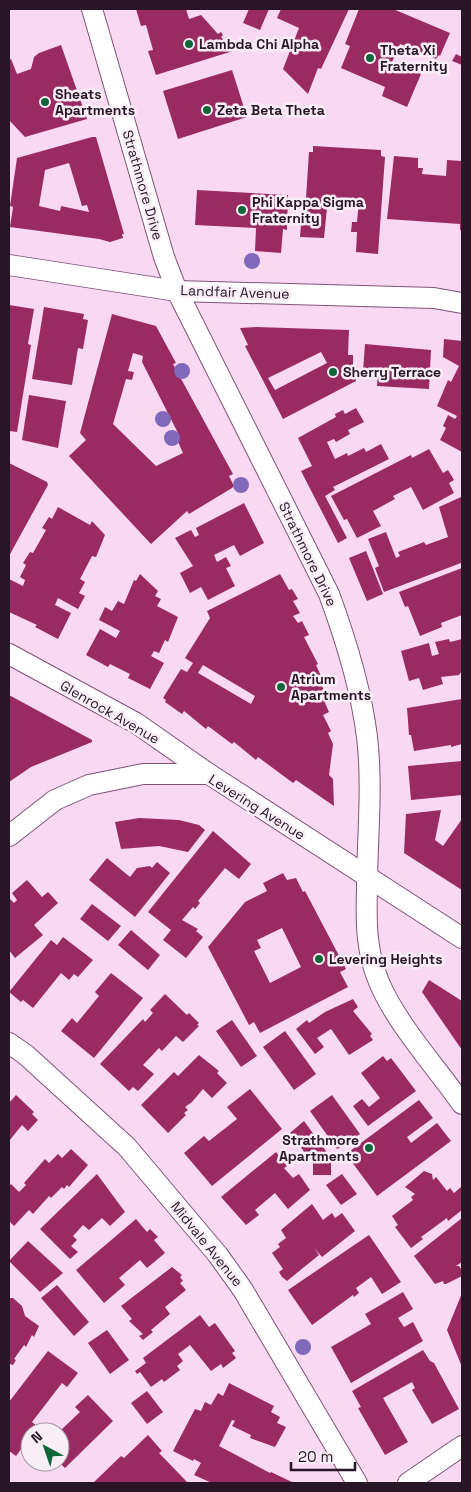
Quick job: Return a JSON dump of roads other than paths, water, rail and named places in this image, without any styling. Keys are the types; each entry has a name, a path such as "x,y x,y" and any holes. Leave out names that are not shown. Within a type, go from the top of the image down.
{"street":[{"name":"Strathmore Drive","path":"92,9 164,257 177,291 329,594 348,647 367,737 369,809 367,878 368,950 378,982 392,1008 462,1104"},
{"name":"Landfair Avenue","path":"9,265 177,291 434,298 462,303"},
{"name":"Glenrock Avenue","path":"9,654 136,723 209,774"},
{"name":"Levering Avenue","path":"9,836 55,800 89,785 143,774 209,774 462,938"},
{"name":"Midvale Avenue","path":"9,1043 26,1055 127,1147 218,1255 243,1290 357,1483"},
{"path":"408,1483 462,1446"}],"place":[{"name":"Lambda Chi Alpha","path":"189,44"},
{"name":"Theta Xi Fraternity","path":"370,58"},
{"name":"Sheats Apartments","path":"45,102"},
{"name":"Zeta Beta Theta","path":"207,110"},
{"name":"Phi Kappa Sigma Fraternity","path":"242,210"},
{"name":"Sherry Terrace","path":"333,372"},
{"name":"Atrium Apartments","path":"281,687"},
{"name":"Levering Heights","path":"319,959"},
{"name":"Strathmore Apartments","path":"369,1148"}]}
